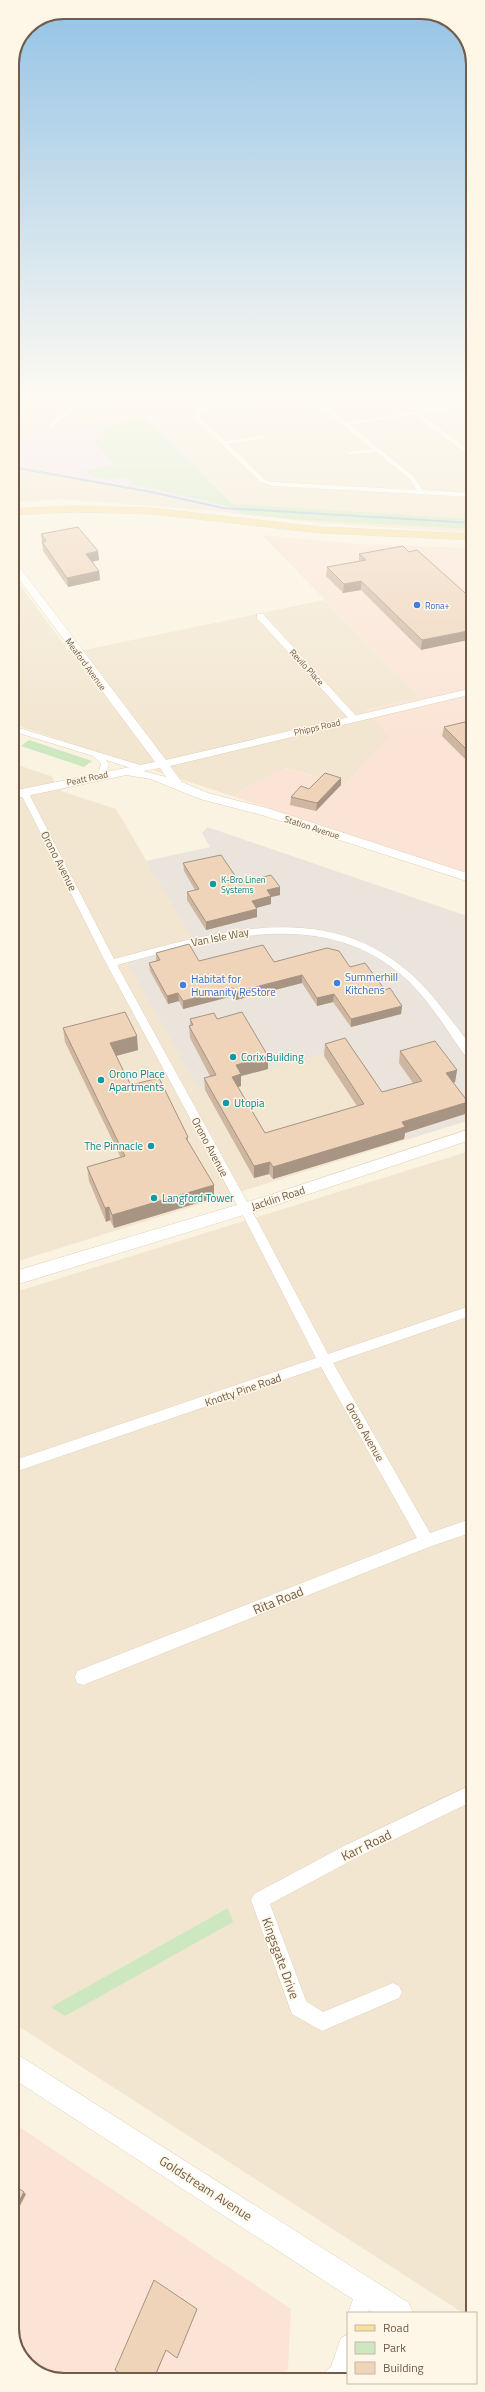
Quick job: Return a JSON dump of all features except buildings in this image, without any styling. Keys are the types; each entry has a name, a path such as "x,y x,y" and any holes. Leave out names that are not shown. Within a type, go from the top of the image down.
{"main road":[{"path":"19,512 33,511"},
{"path":"111,511 152,511 331,531 466,537"},
{"path":"19,518 72,515 127,516 364,538 466,543"},
{"path":"263,529 306,538 355,542 466,547"}],"street":[{"name":"Meaford Avenue","path":"19,572 161,763"},
{"name":"Revilo Place","path":"260,616 354,719"},
{"name":"Phipps Road","path":"161,763 466,693"},
{"path":"19,730 137,767"},
{"path":"98,756 105,764 103,772 98,776"},
{"name":"Peatt Road","path":"19,794 118,771 161,763"},
{"name":"Station Avenue","path":"161,763 178,784 204,796 266,812 466,877"},
{"path":"118,771 152,776 178,784"},
{"name":"Orono Avenue","path":"19,796 244,1208 325,1362 427,1541"},
{"name":"Van Isle Way","path":"111,963 234,932 270,929 312,931 349,940 386,958 412,979 466,1049"},
{"name":"Jacklin Road","path":"19,1277 244,1208 466,1135"},
{"name":"Knotty Pine Road","path":"19,1465 325,1362 466,1312"},
{"name":"Rita Road","path":"83,1677 427,1541 466,1528"},
{"name":"Karr Road","path":"260,1900 352,1851 466,1795"},
{"name":"Kingsgate Drive","path":"260,1900 299,2007 322,2022 393,1992"},
{"name":"Goldstream Avenue","path":"19,2068 362,2302 396,2312"},
{"path":"339,2373 347,2349"}],"shaded area":[{"path":"209,511 466,511 466,531 322,523"},
{"path":"226,511 238,511 241,514"},
{"path":"262,535 356,544 466,548 466,873 235,797 240,791 285,768 344,785 390,737 366,710 419,697"},
{"path":"19,584 70,653 324,600 420,697 366,710 390,737 344,785 286,768 240,791 235,797 19,726"},
{"path":"19,765 51,776 61,791 116,809 196,945 127,963 346,1047 409,1139 19,1261"},
{"path":"207,827 466,916 466,1121 409,1139 346,1047 199,1089 127,962 196,945 146,861 210,847 202,833"},
{"path":"466,1152 466,2312 461,2312 19,2027 19,1291"},
{"path":"19,2127 291,2309 288,2370 282,2373 61,2373 47,2370 34,2362 28,2356 19,2334"}],"green space":[{"path":"238,511 263,511 466,524 466,529 306,520 241,514"},
{"path":"278,511 338,511 466,519 466,523"},
{"path":"29,740 92,761 84,767 21,746"},
{"path":"228,1908 233,1922 65,2016 51,2007"}],"waterway":[{"path":"267,511 466,523"}],"place":[{"name":"Rona+","path":"417,605"},
{"name":"K-Bro Linen Systems","path":"213,884"},
{"name":"Summerhill Kitchens","path":"337,983"},
{"name":"Habitat for Humanity ReStore","path":"183,985"},
{"name":"Corix Building","path":"233,1057"},
{"name":"Orono Place Apartments","path":"101,1080"},
{"name":"Utopia","path":"226,1103"},
{"name":"The Pinnacle","path":"151,1146"},
{"name":"Langford Tower","path":"154,1198"}]}
